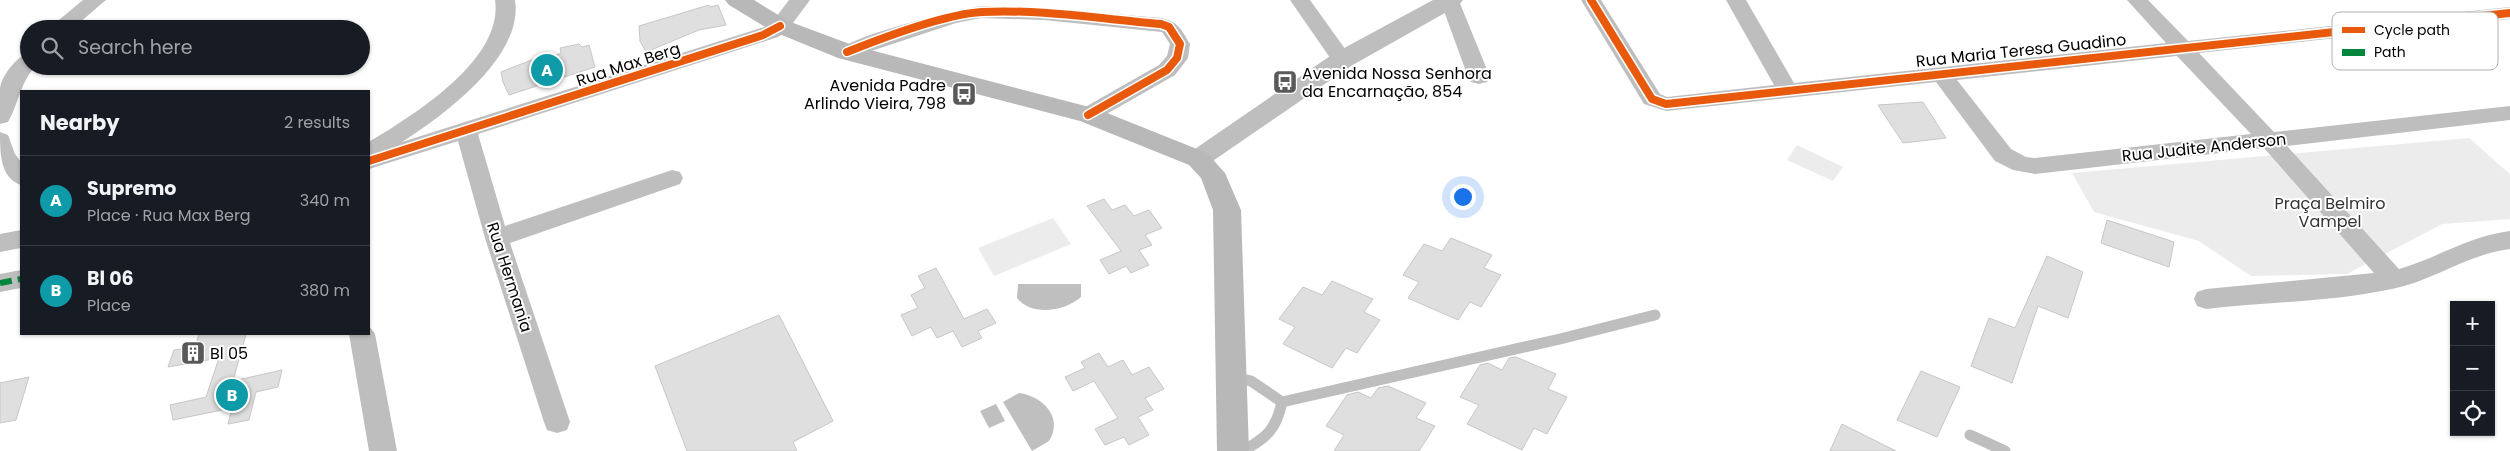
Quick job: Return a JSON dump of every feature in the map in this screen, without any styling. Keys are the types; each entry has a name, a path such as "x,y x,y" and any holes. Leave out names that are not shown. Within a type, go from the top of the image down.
{"main road":[{"path":"737,0 780,26 847,52 1088,115 1198,159 1212,173 1221,191 1227,210 1230,376 1234,445"}],"street":[{"path":"70,20 96,0"},
{"path":"370,151 446,101 478,69 501,34 506,6 504,0"},
{"path":"780,26 800,0"},
{"path":"1300,0 1342,60"},
{"path":"1198,159 1342,60 1450,0 1479,77"},
{"name":"Rua Maria Teresa Guadino","path":"1591,0 1649,96 1657,103 1666,104 2332,31"},
{"path":"1736,0 1787,90"},
{"path":"2137,0 2269,140 2393,280"},
{"path":"847,52 872,42 953,17 981,12 1044,14 1170,27 1180,44 1177,58 1166,70 1088,115"},
{"name":"Rua Max Berg","path":"370,161 763,35 780,26"},
{"path":"0,117 4,99 16,67"},
{"name":"Rua Judite Anderson","path":"1941,73 1992,143 2003,155 2021,164 2046,166 2510,113"},
{"name":"Rua Hermania","path":"466,131 497,238 557,422"},
{"path":"0,140 4,156 20,176"},
{"path":"497,238 672,178"},
{"path":"0,243 20,239"},
{"path":"2206,299 2393,280 2444,262 2484,244 2510,240"},
{"path":"0,283 20,279"},
{"path":"362,335 383,451"}],"lane":[{"path":"1230,376 1251,381 1282,402 1655,315"},
{"path":"1234,445 1270,434 1278,424 1282,402"},
{"path":"1970,435 2005,451"}],"green space":[{"name":"Praça Belmiro Vampel","path":"2469,138 2510,174 2510,219 2442,224 2347,274 2251,276 2199,241 2094,212 2072,173"},
{"path":"1797,145 1843,167 1833,181 1787,160"},
{"path":"1053,218 1071,244 994,276 978,248"}],"shaded area":[{"path":"1018,284 1081,284 1081,297 1066,306 1040,310 1023,304 1017,298"},
{"path":"1019,393 1036,398 1043,403 1052,416 1054,424 1049,441 1032,451 1003,402"},
{"path":"996,404 1005,421 989,428 980,411"}],"building":[{"path":"709,5 710,7 718,5 726,25 699,30 646,52 640,41 639,26"},
{"path":"579,44 582,47 589,45 595,67 509,95 501,72 534,59 537,63 561,53 560,48"},
{"path":"1923,102 1946,138 1903,143 1878,105"},
{"path":"1104,199 1112,210 1125,205 1134,216 1149,210 1162,228 1145,235 1152,245 1139,250 1149,265 1131,273 1126,266 1109,274 1100,260 1121,251 1087,206"},
{"path":"2107,220 2174,242 2169,267 2101,243"},
{"path":"1451,238 1492,255 1484,268 1501,275 1481,307 1470,302 1458,320 1408,298 1419,282 1403,275 1424,244 1442,251"},
{"path":"2047,256 2083,272 2068,318 2038,306 2012,383 1971,366 1989,318 2015,328"},
{"path":"936,268 964,319 987,309 996,323 978,331 982,338 962,347 953,331 937,338 931,327 912,336 901,315 918,308 911,295 925,288 918,276"},
{"path":"1332,281 1373,299 1364,312 1380,320 1357,353 1346,348 1332,368 1283,344 1295,327 1279,319 1303,287 1322,295"},
{"path":"779,315 833,421 793,442 797,451 687,451 655,366"},
{"path":"199,335 246,335 233,381 282,370 278,387 256,392 249,420 228,424 232,408 173,420 170,405 206,397 219,358 168,367 174,350 195,347"},
{"path":"1099,353 1108,367 1123,360 1132,375 1149,367 1164,389 1145,398 1153,410 1138,417 1149,435 1129,445 1124,437 1105,445 1095,429 1118,418 1094,381 1073,391 1065,377 1085,368 1081,362"},
{"path":"1516,357 1556,374 1548,389 1567,397 1547,434 1534,428 1522,450 1467,424 1479,405 1460,397 1480,365 1488,363 1502,370 1509,358"},
{"path":"1921,371 1960,387 1937,437 1897,420"},
{"path":"29,377 16,420 0,423 0,383"},
{"path":"1388,386 1426,403 1416,418 1435,426 1419,451 1334,451 1344,435 1326,426 1347,395 1358,392 1371,398 1378,388"},
{"path":"1842,424 1896,451 1830,451"}],"marked path":[{"path":"0,283 20,279"}],"cycle path":[{"path":"1591,0 1652,99 1666,104 2332,32"},
{"path":"847,52 872,42 953,17 981,12 1044,14 1161,24 1169,27 1180,44 1177,58 1167,70 1088,115"},
{"path":"2498,14 2510,13"},
{"path":"370,161 763,35 780,26"}],"place":[{"name":"Supremo","path":"547,70"},
{"name":"Avenida Nossa Senhora da Encarnação, 854","path":"1285,82"},
{"name":"Avenida Padre Arlindo Vieira, 798","path":"964,94"},
{"name":"Bl 05","path":"193,353"},
{"name":"Bl 06","path":"232,395"}]}
